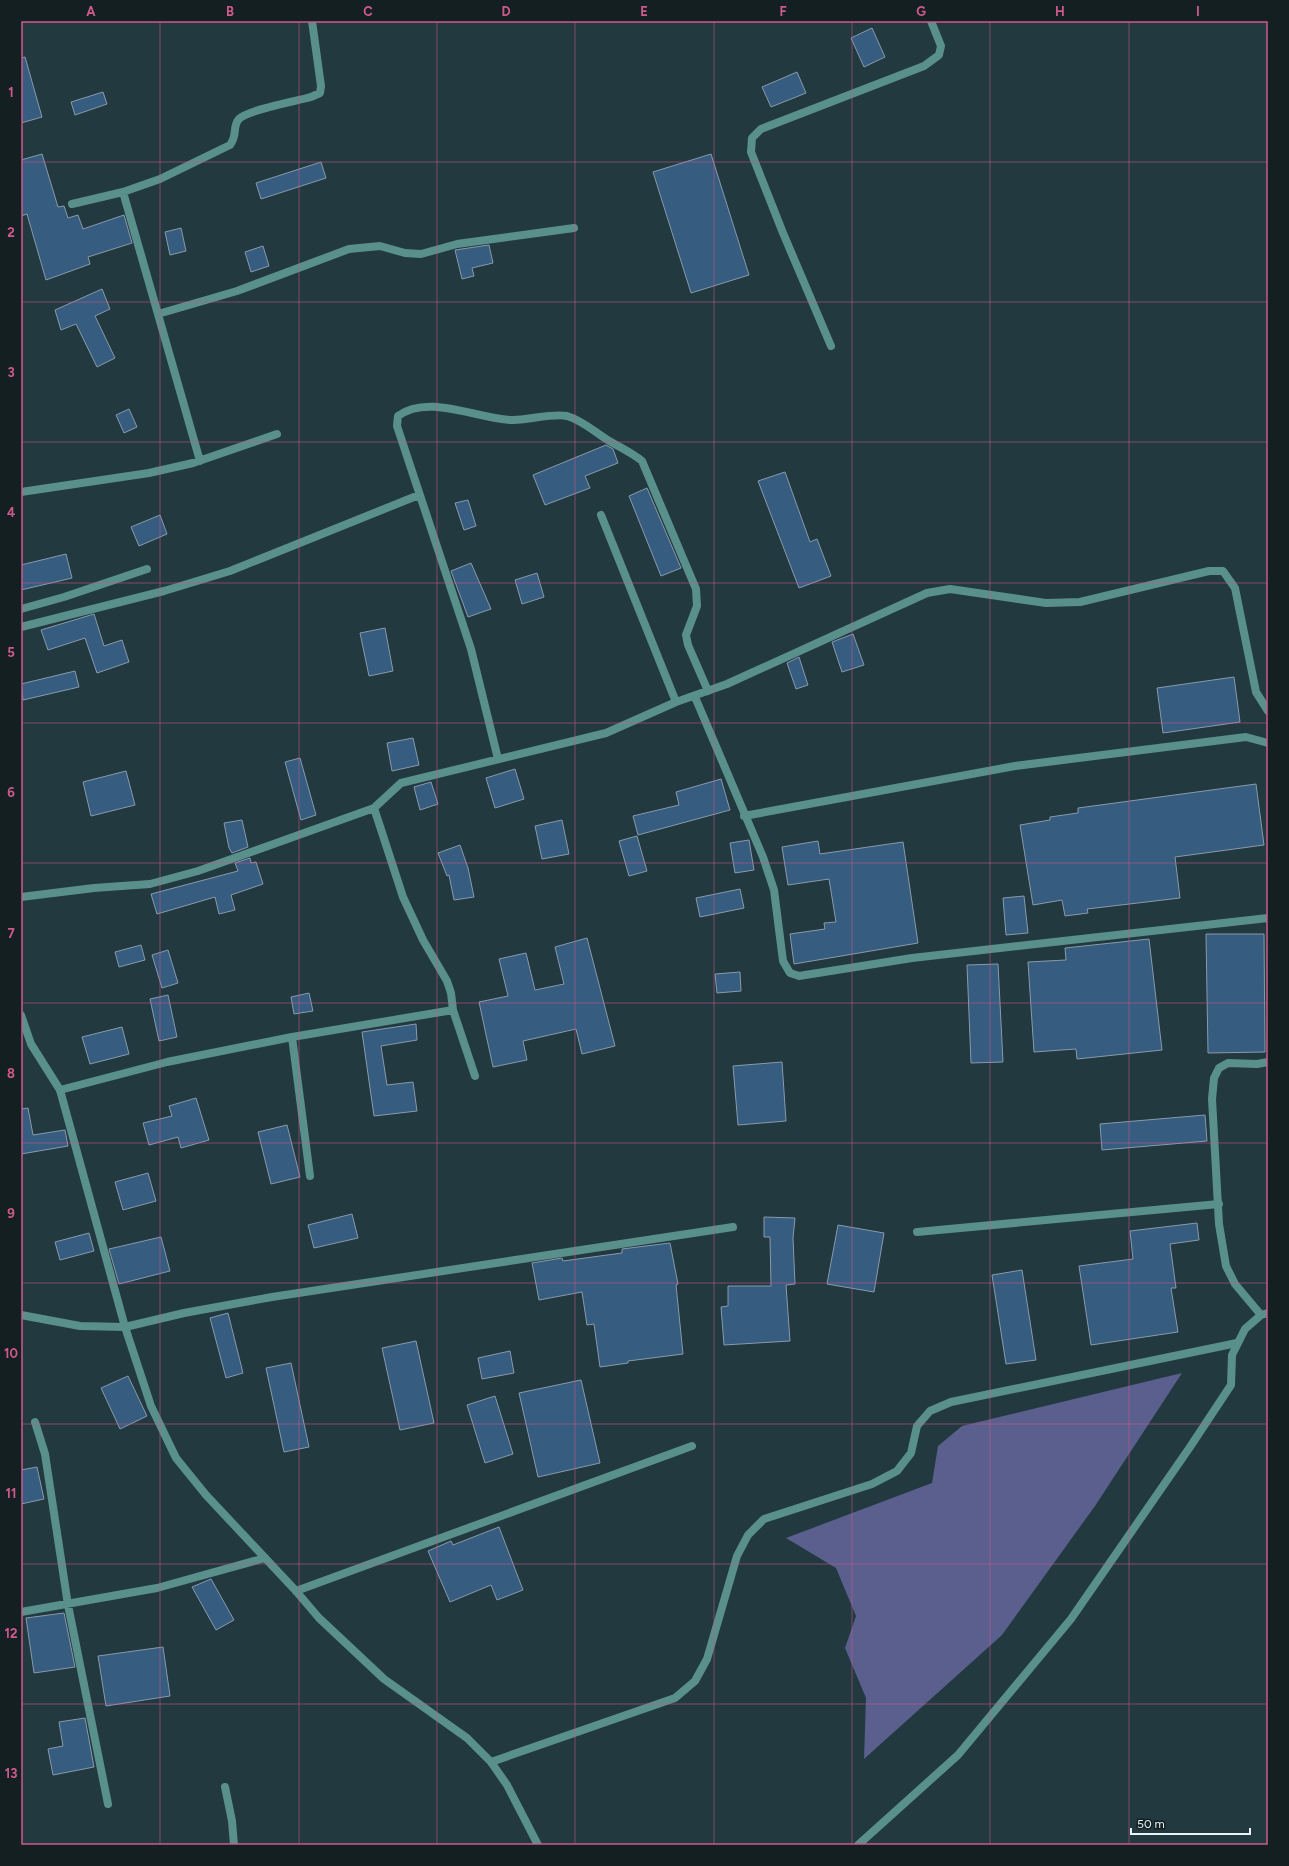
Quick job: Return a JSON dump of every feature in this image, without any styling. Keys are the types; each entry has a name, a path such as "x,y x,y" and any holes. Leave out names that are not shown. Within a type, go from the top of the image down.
{"street":[{"path":"72,204 123,192 160,179 230,145 235,138 235,126 239,119 253,112 312,97 320,93 322,86 312,21"},
{"path":"831,346 765,190 752,152 752,138 761,128 924,66 939,55 941,46 931,21"},
{"path":"123,192 200,461"},
{"path":"158,314 237,291 349,248 380,246 421,254 457,244 574,228"},
{"path":"498,759 470,649 398,426 398,416 407,409 457,409 512,420 566,416 578,420 612,442 630,451 642,461 696,589 697,606 686,635 688,645 708,691"},
{"path":"21,492 149,473 200,461 277,434"},
{"path":"21,627 164,590 230,571 419,494"},
{"path":"601,515 676,702"},
{"path":"21,609 52,601 147,569"},
{"path":"21,897 94,888 128,887 166,880 198,871 374,808 401,783 606,733 676,702 695,697 927,593 950,589 1000,595 1027,601 1080,602 1208,571 1223,571 1235,588 1256,692 1268,711"},
{"path":"695,697 744,816 763,857 774,890 783,961 790,973 799,976 912,958 1268,918"},
{"path":"744,816 1016,766 1246,737 1268,744"},
{"path":"374,808 403,897 423,940 447,981 451,993 453,1010 474,1076"},
{"path":"60,1090 167,1062 292,1037 453,1010"},
{"path":"21,1015 31,1044 60,1090 124,1327 151,1406 176,1458 206,1495 296,1591 319,1618 384,1679 467,1738 491,1762 507,1785 538,1845"},
{"path":"292,1037 310,1176"},
{"path":"858,1845 958,1756 1071,1618 1190,1447 1231,1385 1232,1355 1237,1343 1245,1329 1264,1314 1235,1284 1226,1266 1219,1224 1212,1099 1214,1078 1219,1068 1228,1063 1257,1064 1268,1062"},
{"path":"917,1232 1219,1204"},
{"path":"21,1315 80,1326 124,1327 184,1313 272,1297 733,1227"},
{"path":"491,1762 675,1698 695,1681 706,1659 737,1556 748,1535 764,1520 872,1484 897,1471 911,1454 917,1426 930,1411 951,1402 1237,1343"},
{"path":"35,1422 45,1454 68,1605 108,1804"},
{"path":"296,1591 692,1446"},
{"path":"21,1612 68,1605 157,1588 265,1558"},
{"path":"225,1787 232,1821 234,1845"}],"water":[{"path":"1182,1373 1095,1506 1002,1635 864,1759 866,1698 845,1648 856,1616 836,1568 786,1538 932,1483 938,1446 962,1426"}],"building":[{"path":"872,28 885,57 864,67 851,38"},
{"path":"25,57 42,117 21,123 21,58"},
{"path":"797,72 806,93 771,107 762,87"},
{"path":"103,92 107,104 75,115 71,102"},
{"path":"42,154 58,207 64,206 68,218 78,215 83,229 124,215 132,243 88,257 90,264 46,280 27,214 21,216 21,160"},
{"path":"711,154 749,275 691,293 653,172"},
{"path":"321,162 326,178 261,199 256,183"},
{"path":"181,228 186,251 170,255 165,232"},
{"path":"489,245 493,263 472,268 474,276 462,279 455,250"},
{"path":"263,246 269,266 251,272 245,252"},
{"path":"102,289 110,309 95,316 115,358 97,367 76,324 61,330 55,310"},
{"path":"129,409 137,427 124,433 116,415"},
{"path":"606,445 613,449 618,463 585,476 590,488 545,505 533,475"},
{"path":"785,472 810,542 817,539 831,576 799,588 758,481"},
{"path":"647,488 681,568 661,576 629,496"},
{"path":"468,500 476,526 464,530 455,503"},
{"path":"160,515 167,534 139,546 131,527"},
{"path":"66,554 72,578 21,590 21,565"},
{"path":"471,563 491,609 468,617 451,571"},
{"path":"537,573 544,597 522,604 515,580"},
{"path":"94,614 104,646 122,640 129,662 97,673 85,638 48,650 41,630"},
{"path":"385,628 393,671 369,676 360,633"},
{"path":"853,634 864,665 842,672 832,642"},
{"path":"799,657 808,685 796,689 787,663"},
{"path":"75,671 79,687 23,700 21,684"},
{"path":"1234,677 1240,722 1163,733 1157,688"},
{"path":"413,738 419,765 392,771 387,743"},
{"path":"300,758 316,815 301,820 285,762"},
{"path":"515,769 524,799 495,808 486,778"},
{"path":"126,771 135,805 91,816 83,782"},
{"path":"721,779 730,810 638,835 633,816 679,805 676,792"},
{"path":"431,782 438,804 420,810 414,787"},
{"path":"1256,784 1264,845 1175,857 1180,898 1087,909 1088,913 1065,916 1062,900 1033,905 1020,825 1050,820 1050,817 1078,813 1078,808"},
{"path":"242,820 248,847 232,853 229,848 224,823"},
{"path":"562,820 569,854 542,859 535,826"},
{"path":"637,836 647,871 629,876 619,841"},
{"path":"749,840 754,870 735,873 730,843"},
{"path":"818,841 820,854 903,842 918,943 794,964 790,934 825,929 824,923 836,922 829,879 788,885 782,847"},
{"path":"460,845 468,868 474,897 454,900 449,875 447,876 438,853"},
{"path":"250,858 251,863 256,862 263,884 231,895 235,910 219,914 215,897 157,914 151,894 238,871 235,863"},
{"path":"740,889 744,908 700,917 696,898"},
{"path":"1024,896 1028,933 1006,935 1003,898"},
{"path":"1206,934 1264,934 1265,1052 1208,1053"},
{"path":"587,938 615,1046 582,1054 576,1029 523,1041 527,1060 493,1067 479,1002 508,996 499,959 526,953 535,990 564,984 555,947"},
{"path":"1149,939 1162,1050 1077,1059 1076,1049 1034,1052 1028,962 1066,960 1065,948"},
{"path":"141,945 145,960 119,967 115,952"},
{"path":"168,950 178,983 162,988 152,955"},
{"path":"998,964 1003,1062 971,1063 967,965"},
{"path":"740,972 741,991 717,993 715,974"},
{"path":"309,993 313,1011 294,1014 291,997"},
{"path":"168,995 177,1037 159,1041 150,999"},
{"path":"416,1024 417,1040 381,1046 387,1085 413,1082 417,1111 374,1116 362,1032"},
{"path":"122,1027 129,1054 90,1064 82,1037"},
{"path":"782,1062 786,1121 738,1125 733,1066"},
{"path":"196,1098 209,1140 181,1148 178,1137 149,1145 143,1123 172,1116 169,1106"},
{"path":"28,1108 33,1135 65,1130 68,1146 21,1154 21,1109"},
{"path":"1205,1115 1207,1141 1102,1150 1100,1124"},
{"path":"287,1125 300,1177 271,1184 258,1132"},
{"path":"148,1173 156,1201 123,1210 115,1182"},
{"path":"352,1214 358,1238 314,1248 308,1225"},
{"path":"764,1217 795,1218 793,1238 795,1284 786,1285 790,1341 724,1345 721,1307 728,1306 728,1286 771,1286 770,1237 764,1237"},
{"path":"1197,1223 1199,1240 1170,1244 1176,1288 1171,1288 1178,1332 1091,1345 1079,1266 1133,1259 1130,1231"},
{"path":"838,1225 884,1233 874,1292 827,1284"},
{"path":"89,1233 94,1251 60,1260 55,1242"},
{"path":"161,1237 170,1271 119,1284 109,1249"},
{"path":"670,1243 678,1284 676,1285 683,1354 628,1361 628,1363 600,1367 594,1324 587,1325 582,1292 539,1300 532,1263 562,1258 563,1261 622,1253 622,1249"},
{"path":"1022,1270 1036,1360 1006,1364 992,1275"},
{"path":"228,1313 243,1373 226,1378 210,1318"},
{"path":"416,1341 434,1423 400,1430 382,1348"},
{"path":"510,1351 514,1373 482,1379 478,1358"},
{"path":"291,1363 309,1447 284,1452 266,1368"},
{"path":"128,1376 147,1416 120,1429 101,1388"},
{"path":"581,1380 600,1463 538,1477 519,1393"},
{"path":"495,1396 513,1454 485,1463 467,1405"},
{"path":"37,1467 44,1499 21,1504 21,1470"},
{"path":"499,1527 523,1590 497,1600 491,1585 450,1602 428,1551 451,1541 453,1545"},
{"path":"211,1579 234,1620 216,1630 192,1587"},
{"path":"64,1613 75,1667 34,1673 26,1618"},
{"path":"163,1647 170,1696 106,1706 98,1656"},
{"path":"85,1718 94,1767 53,1775 48,1749 63,1746 59,1722"}]}
